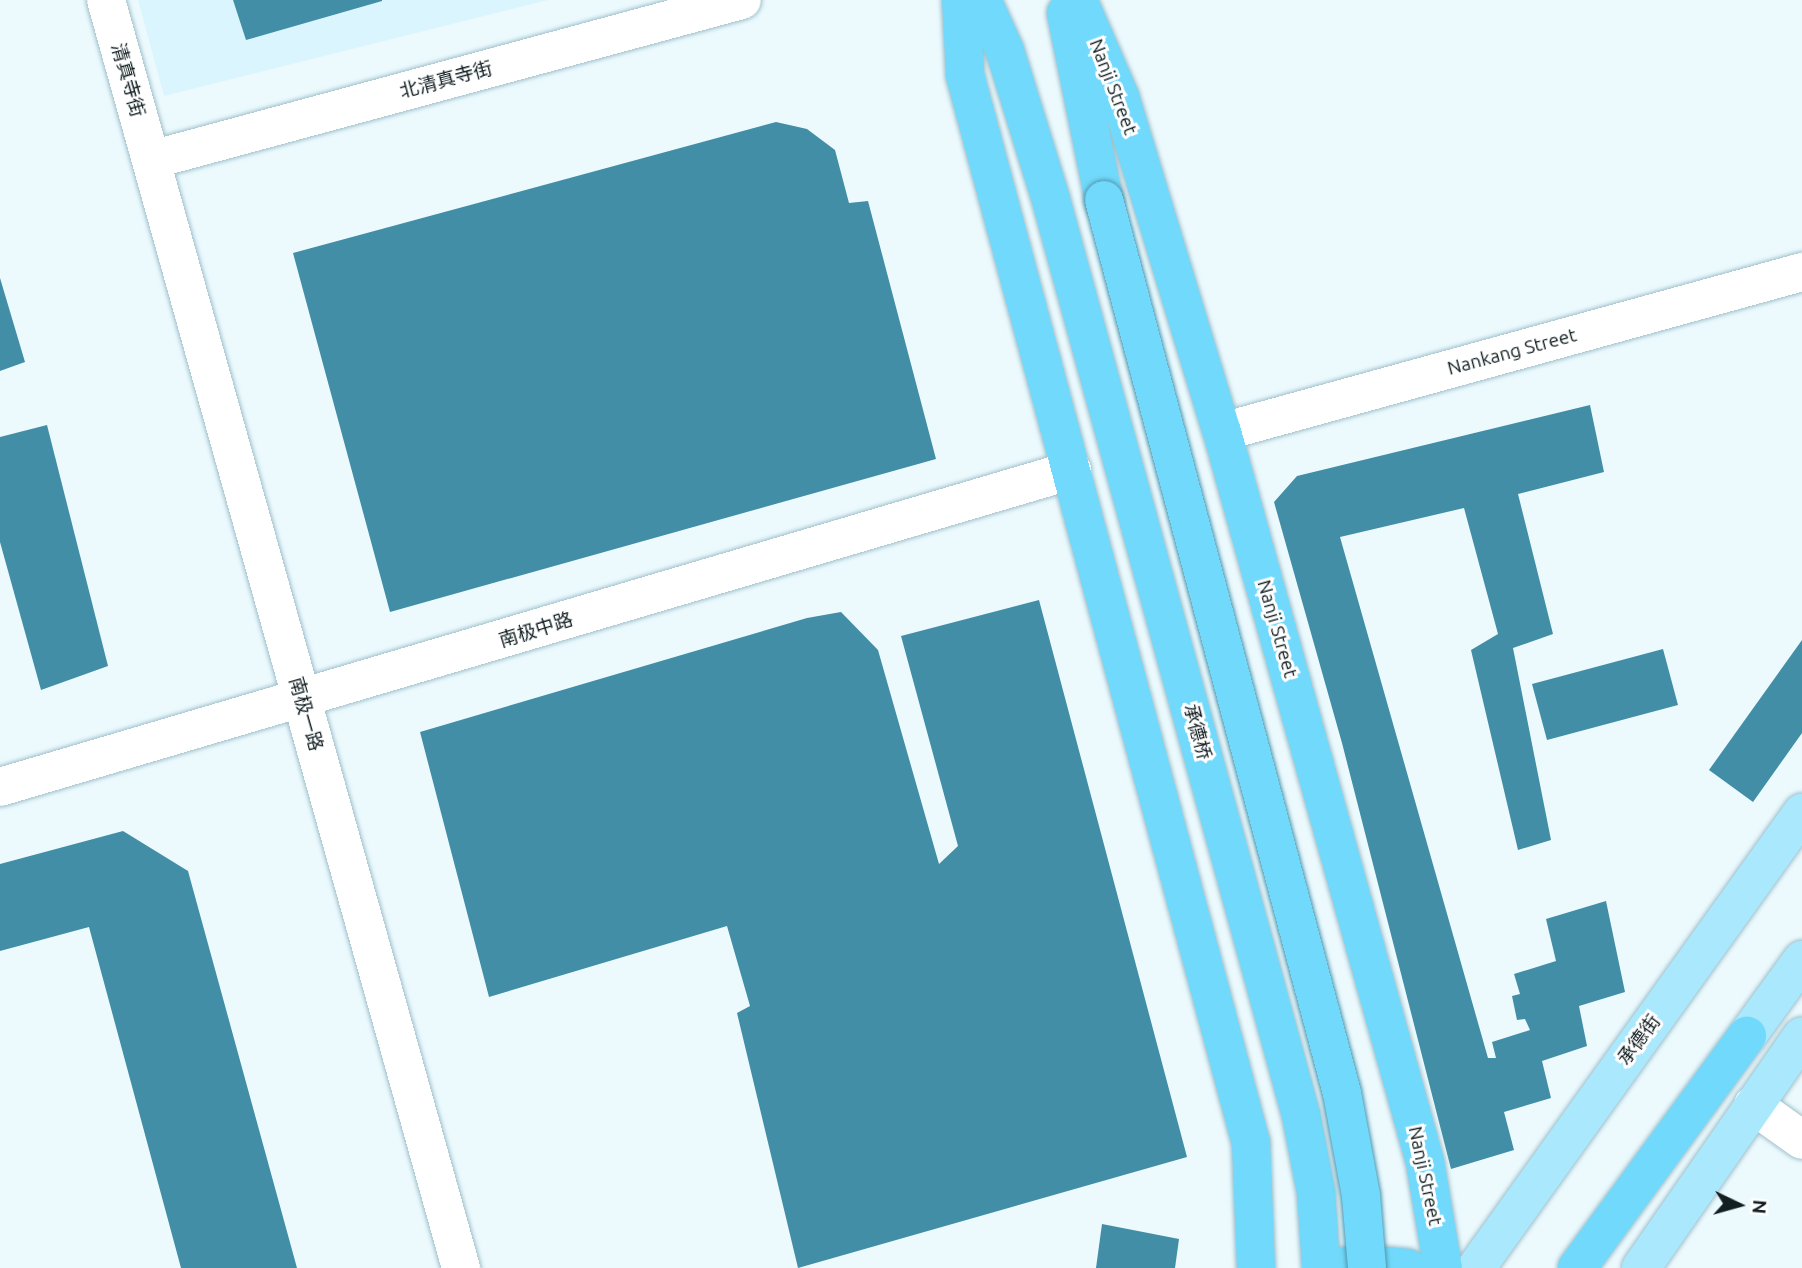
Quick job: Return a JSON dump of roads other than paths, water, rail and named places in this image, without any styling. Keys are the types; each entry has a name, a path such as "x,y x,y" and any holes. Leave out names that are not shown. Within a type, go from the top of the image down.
{"highway":[{"path":"961,0 965,75 1251,1143 1256,1268"},
{"name":"承德桥","path":"982,0 1005,51 1052,200 1301,1115 1316,1192 1321,1268"},
{"path":"1063,0 1104,200 1342,1093 1361,1196 1367,1268"},
{"name":"Nanji Street","path":"1078,0 1120,97 1222,432 1425,1162 1443,1268"},
{"path":"1577,1268 1747,1036"},
{"path":"1335,1268 1362,1264 1408,1268"}],"main road":[{"name":"承德街","path":"1476,1268 1802,813"},
{"path":"1747,1036 1802,960"},
{"path":"1641,1268 1802,1036"}],"street":[{"name":"清真寺街","path":"106,0 150,160"},
{"name":"北清真寺街","path":"150,160 742,0"},
{"name":"南极一路","path":"150,160 461,1268"},
{"name":"Nankang Street","path":"1222,432 1802,272"},
{"name":"南极中路","path":"0,787 302,700 1072,470"},
{"path":"1754,1105 1802,1140"}]}
